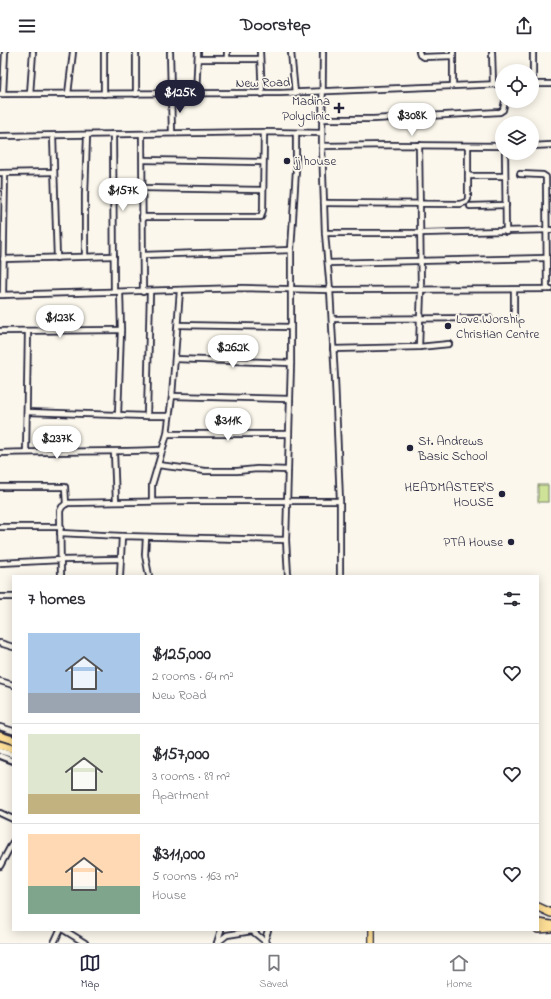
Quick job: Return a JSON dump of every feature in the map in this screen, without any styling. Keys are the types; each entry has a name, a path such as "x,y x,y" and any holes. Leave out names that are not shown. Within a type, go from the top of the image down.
{"highway":[{"path":"0,736 12,740"},
{"path":"0,745 12,749"},
{"path":"539,908 551,914"},
{"path":"539,912 551,914"},
{"path":"539,923 551,926"},
{"path":"539,929 551,926"}],"main road":[{"path":"372,931 372,943"}],"street":[{"path":"1,94 5,52"},
{"path":"30,94 33,52"},
{"path":"68,94 73,52"},
{"path":"104,52 104,94"},
{"path":"136,52 136,94"},
{"path":"170,52 172,133"},
{"path":"196,94 198,52"},
{"path":"227,52 227,59"},
{"path":"260,52 262,94"},
{"path":"291,52 295,93"},
{"path":"323,52 322,146 325,233 332,319 340,502 340,575"},
{"path":"419,52 423,57 453,54 453,86"},
{"path":"492,52 493,84"},
{"path":"533,52 533,64"},
{"path":"198,59 260,59"},
{"name":"New Road","path":"1,94 262,94 493,84"},
{"path":"539,84 551,84"},
{"path":"322,119 373,119 500,112 503,108"},
{"path":"0,136 264,132 322,133"},
{"path":"142,217 261,217 264,132"},
{"path":"288,575 286,501 292,327 291,250 296,170 296,133"},
{"path":"113,134 114,291"},
{"path":"142,134 144,292"},
{"path":"85,256 87,135"},
{"path":"53,136 57,258"},
{"path":"419,145 421,261 419,347"},
{"path":"539,146 551,145"},
{"path":"322,146 495,146"},
{"path":"324,203 460,204 466,202 468,198 468,147"},
{"path":"143,160 263,162"},
{"path":"505,160 506,232"},
{"path":"54,172 3,173 1,295 114,291 150,292 291,288 330,290 549,289 546,258 549,230 546,177 543,175 520,174"},
{"path":"468,176 505,176"},
{"path":"142,188 262,190"},
{"path":"470,206 506,205"},
{"path":"325,233 506,232 549,230"},
{"path":"143,255 291,250"},
{"path":"2,260 114,256"},
{"path":"328,263 546,258"},
{"path":"152,501 152,485 161,450 167,434 172,396 180,290"},
{"path":"514,290 514,315"},
{"path":"118,415 121,330 120,292"},
{"path":"147,416 150,292"},
{"path":"332,319 489,318"},
{"path":"178,325 292,327"},
{"path":"26,452 28,330"},
{"path":"0,331 121,330"},
{"path":"333,349 419,347 449,344"},
{"path":"175,359 291,363"},
{"path":"172,396 290,399"},
{"path":"27,412 169,416"},
{"path":"167,434 289,434"},
{"path":"0,453 161,450"},
{"path":"114,452 116,501"},
{"path":"158,465 206,471 237,471 257,468 288,470"},
{"path":"0,487 65,487 66,504"},
{"path":"61,575 60,511 66,504 116,501 340,502"},
{"path":"0,527 61,527"},
{"path":"60,533 146,537 286,540"},
{"path":"120,575 122,536"},
{"path":"146,537 145,555 149,575"},
{"path":"0,563 121,559"},
{"path":"0,597 12,597"},
{"path":"0,643 12,646"},
{"path":"0,681 12,685"},
{"path":"0,727 12,731"},
{"path":"0,751 12,755"},
{"path":"0,756 12,761"},
{"path":"0,813 12,819"},
{"path":"0,866 12,844"},
{"path":"54,943 60,931"},
{"path":"66,931 85,943"},
{"path":"217,943 221,931"},
{"path":"217,943 227,935 247,931"},
{"path":"253,931 266,942"},
{"path":"266,942 268,931"}],"green space":[{"path":"538,485 548,485 548,502 538,502"}],"place":[{"name":"Madina Polyclinic","path":"339,108"},
{"name":"jj house","path":"287,161"},
{"name":"Love Worship Christian Centre","path":"448,326"},
{"name":"St. Andrews Basic School","path":"410,448"},
{"name":"HEADMASTER'S HOUSE","path":"502,494"},
{"name":"PTA House","path":"511,542"}]}
